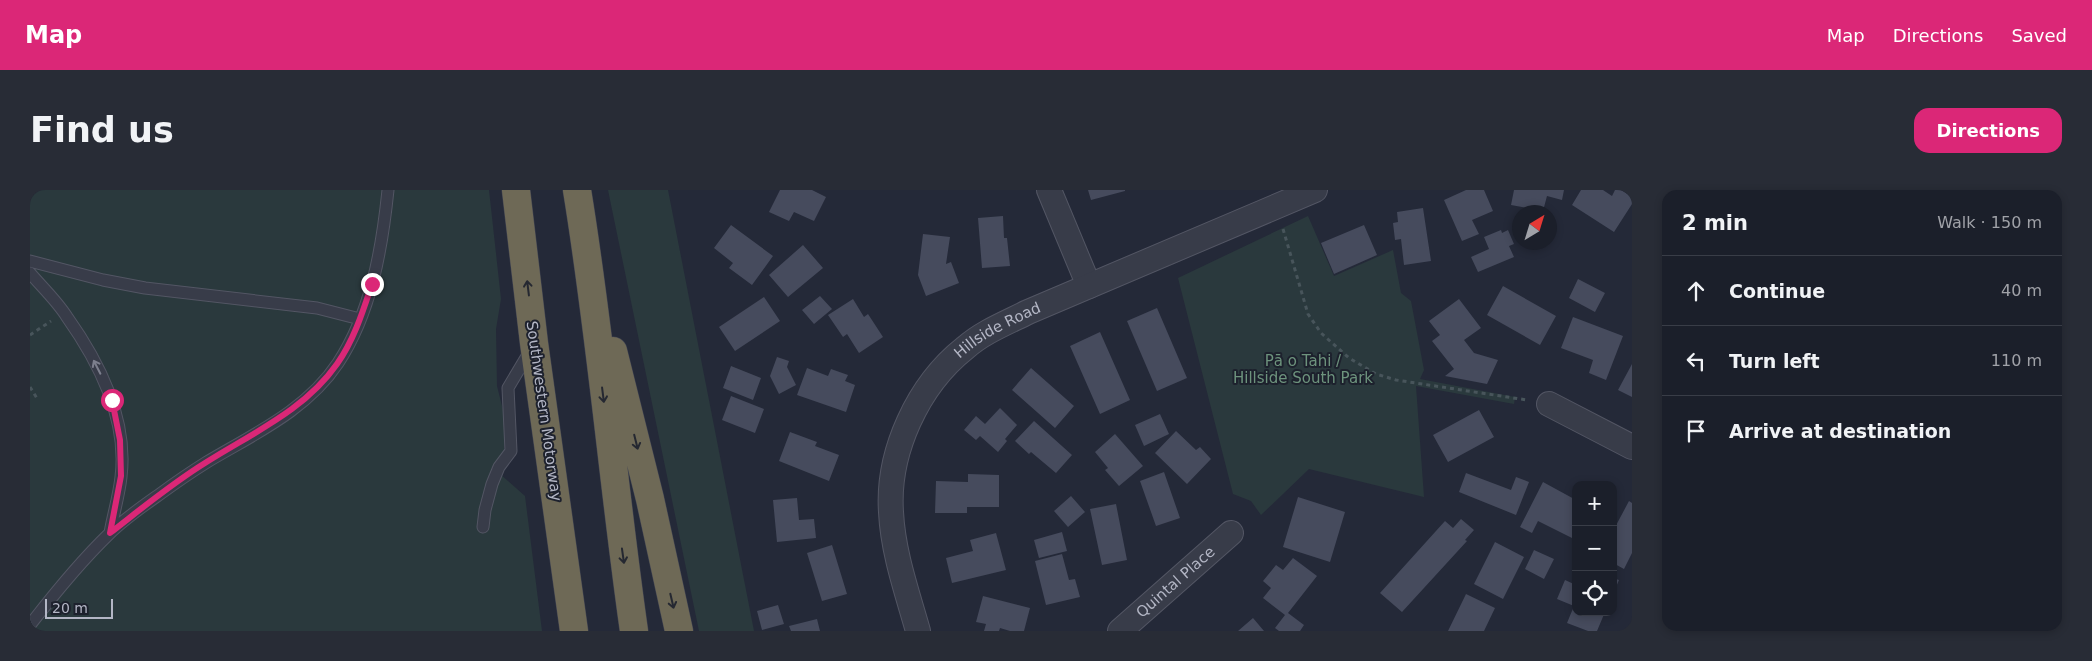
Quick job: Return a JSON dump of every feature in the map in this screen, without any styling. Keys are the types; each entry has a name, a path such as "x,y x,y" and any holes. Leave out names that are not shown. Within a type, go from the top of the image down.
{"highway":[{"name":"Southwestern Motorway","path":"516,190 534,343 574,631"},
{"path":"577,190 586,242 619,526 634,631"},
{"path":"586,242 650,499 679,631"},
{"path":"534,343 560,631"}],"street":[{"path":"1049,190 1089,286"},
{"name":"Hillside Road","path":"918,631 895,548 891,511 892,479 903,435 931,384 947,364 965,347 996,328 1089,286 1315,190"},
{"path":"1549,404 1632,447"},
{"name":"Quintal Place","path":"1120,631 1231,533"}],"lane":[{"path":"30,625 48,602 110,533 160,494 205,463 249,439 289,413 312,394 338,364 360,319 372,284 383,238 388,190"},
{"path":"30,261 145,288 318,308 360,319"},
{"path":"30,273 63,312 83,340 112,400 119,432 121,476 110,533"},
{"path":"484,527 485,510 492,484 499,467 510,451 508,388 534,343"}],"path":[{"path":"1276,206 1308,314 1322,333 1349,358 1376,374 1396,380 1549,404"},
{"path":"30,335 63,312"},
{"path":"30,387 38,400"}],"green space":[{"path":"30,190 489,190 501,299 496,329 497,386 505,418 504,459 500,474 525,496 542,631 30,631"},
{"path":"608,190 668,190 754,631 699,631"},
{"name":"Pā o Tahi / Hillside South Park","path":"1308,216 1334,276 1393,250 1401,293 1411,301 1424,370 1420,379 1515,397 1514,404 1416,386 1424,497 1309,469 1261,515 1251,501 1233,494 1178,278"}],"building":[{"path":"780,190 812,190 826,197 814,221 794,212 789,221 769,212"},
{"path":"1088,190 1125,190 1125,191 1091,200"},
{"path":"1466,190 1484,190 1493,211 1472,220 1479,234 1462,241 1444,200"},
{"path":"1514,190 1564,190 1562,200 1547,196 1545,205 1511,205"},
{"path":"1581,190 1603,190 1612,196 1615,190 1621,190 1632,197 1632,204 1614,232 1572,205"},
{"path":"1423,208 1431,261 1404,265 1401,239 1395,240 1393,223 1398,222 1397,212"},
{"path":"1003,216 1004,238 1007,238 1010,266 982,268 978,218"},
{"path":"731,225 773,256 752,285 729,268 733,263 714,248"},
{"path":"1364,225 1377,255 1334,274 1321,243"},
{"path":"1501,230 1502,233 1508,230 1512,239 1512,245 1509,246 1514,257 1478,272 1471,257 1489,249 1484,237"},
{"path":"923,234 950,237 946,264 951,262 959,283 926,296 918,275"},
{"path":"803,245 823,268 788,297 769,275"},
{"path":"1578,279 1605,293 1595,312 1569,298"},
{"path":"1503,286 1556,316 1540,345 1487,315"},
{"path":"820,296 832,309 814,324 802,310"},
{"path":"764,297 780,321 735,351 719,327"},
{"path":"853,299 864,317 868,314 883,337 859,353 847,334 843,337 828,315"},
{"path":"1459,299 1481,328 1464,340 1474,353 1498,360 1487,384 1445,376 1454,369 1432,341 1440,335 1429,321"},
{"path":"1157,308 1187,378 1157,391 1127,321"},
{"path":"1573,317 1623,336 1606,380 1589,373 1593,360 1561,348"},
{"path":"1100,332 1130,400 1100,414 1070,346"},
{"path":"777,357 789,361 787,367 796,385 779,394 770,376"},
{"path":"1632,364 1632,397 1618,390"},
{"path":"731,366 761,378 753,400 723,388"},
{"path":"807,368 828,376 831,369 848,375 845,381 855,385 846,412 797,395"},
{"path":"1031,368 1074,406 1055,428 1012,390"},
{"path":"731,396 764,409 755,433 722,420"},
{"path":"1000,408 1017,425 1005,439 1007,441 998,452 980,436 976,440 964,430 976,416 985,424"},
{"path":"1479,410 1494,437 1448,462 1433,435"},
{"path":"1160,414 1169,434 1144,446 1135,425"},
{"path":"1034,421 1072,455 1056,473 1031,452 1029,454 1015,441"},
{"path":"1176,431 1196,450 1200,447 1211,459 1187,484 1155,453"},
{"path":"790,432 817,442 815,446 839,455 829,481 779,461"},
{"path":"1115,434 1143,466 1119,486 1105,470 1108,468 1095,452"},
{"path":"1164,472 1180,518 1156,526 1140,481"},
{"path":"1466,473 1511,490 1516,477 1529,482 1516,515 1459,492"},
{"path":"968,474 999,475 999,507 967,507 967,513 935,513 936,481 968,482"},
{"path":"1543,482 1572,498 1572,538 1538,521 1532,533 1520,527"},
{"path":"1071,496 1085,512 1068,527 1054,511"},
{"path":"1298,497 1345,512 1330,562 1283,547"},
{"path":"797,498 799,520 814,519 816,538 777,542 773,500"},
{"path":"1629,501 1632,503 1632,553 1624,569 1617,565 1617,524"},
{"path":"1116,504 1127,560 1102,565 1090,509"},
{"path":"1461,519 1474,530 1465,540 1467,541 1402,612 1380,593 1445,521 1453,528"},
{"path":"1062,532 1067,551 1039,558 1034,540"},
{"path":"996,533 1006,570 952,583 946,558 973,551 970,540"},
{"path":"1495,542 1524,557 1503,599 1474,584"},
{"path":"832,545 847,594 822,601 807,553"},
{"path":"1534,550 1554,559 1544,579 1525,569"},
{"path":"1062,554 1069,580 1075,579 1080,597 1046,605 1035,561"},
{"path":"1293,558 1317,576 1288,613 1304,625 1300,631 1279,631 1275,628 1285,615 1263,598 1271,588 1263,581 1276,565 1283,570"},
{"path":"1565,580 1572,583 1572,605 1557,599"},
{"path":"1466,594 1495,608 1484,631 1448,631"},
{"path":"983,596 1030,608 1024,631 1010,631 1000,628 999,631 984,631 986,624 976,622"},
{"path":"778,605 784,624 762,630 757,611"},
{"path":"1572,611 1572,616 1603,616 1597,631 1588,631 1567,623"},
{"path":"1253,618 1264,631 1238,631"},
{"path":"817,619 820,631 791,631 789,626"}],"route":[{"path":"112,400 120,440 121,476 110,533 160,494 205,463 249,439 289,413 312,394 338,364 360,319 372,284"}]}
